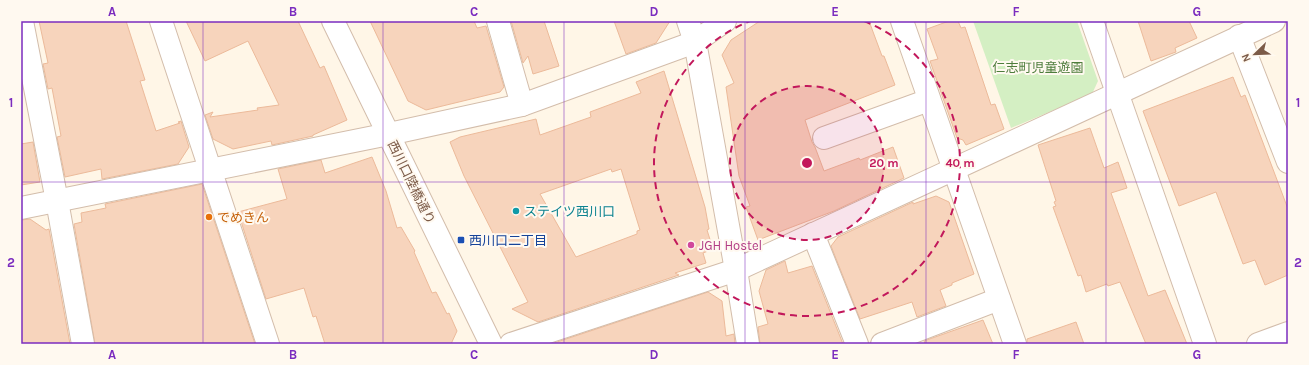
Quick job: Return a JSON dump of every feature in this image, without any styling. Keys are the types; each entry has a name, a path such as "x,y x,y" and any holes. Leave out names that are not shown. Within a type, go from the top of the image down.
{"street":[{"path":"22,21 83,344"},
{"path":"161,21 268,344"},
{"name":"西川口陸橋通り","path":"333,21 491,344"},
{"path":"498,21 522,105"},
{"path":"688,21 695,42 748,344"},
{"path":"21,208 389,134 522,105 695,42 725,21"},
{"path":"902,21 1015,344"},
{"path":"1092,21 1205,344"},
{"path":"511,344 736,270 1274,21"},
{"path":"1239,36 1288,162"},
{"path":"824,138 929,100"},
{"path":"813,234 857,344"},
{"path":"882,344 999,299"},
{"path":"1258,344 1288,333"}],"green space":[{"name":"仁志町児童遊園","path":"973,21 1077,21 1098,81 1092,94 1011,128"}],"building":[{"path":"39,21 126,21 145,80 140,81 156,131 180,123 178,122 181,121 189,147 178,164 102,179 101,169 65,177 57,137 61,136 52,88 48,89 43,64 48,63"},
{"path":"186,21 298,21 320,68 324,66 347,120 313,136 272,145 271,141 233,149 213,139 205,115 213,112 210,117 258,110 257,108 279,105 248,41 205,61"},
{"path":"370,21 474,21 477,28 486,26 504,87 500,92 426,110 408,101"},
{"path":"511,21 544,21 559,66 533,74 528,56 523,63"},
{"path":"614,21 670,21 656,43 626,54"},
{"path":"760,21 869,21 895,85 805,120 824,171 859,158 860,160 893,147 904,178 834,211 758,240 746,207 750,206 739,176 726,87 734,83 722,55 731,40"},
{"path":"949,21 958,21 961,28 965,27 991,105 995,104 1004,129 966,145 963,140 957,138 930,61 938,59 927,29"},
{"path":"1138,21 1189,21 1197,38 1175,48 1176,52 1151,61"},
{"path":"664,71 705,207 709,229 707,230 713,249 703,253 706,263 675,273 679,275 538,322 512,309 528,302 464,176 450,142 460,137 536,119 540,135 591,117 590,112 641,93 636,82","holes":["611,169 612,172 621,169 640,230 637,231 637,234 576,257 540,194"]},
{"path":"1233,77 1241,97 1245,95 1288,209 1288,275 1265,285 1255,260 1243,264 1216,192 1179,206 1143,111"},
{"path":"1090,128 1104,168 1118,162 1127,188 1111,193 1148,296 1165,290 1187,344 1146,344 1120,282 1108,286 1107,284 1086,292 1081,275 1078,276 1053,207 1056,206 1054,202 1056,201 1038,145"},
{"path":"33,142 40,182 21,185 21,144"},
{"path":"372,157 386,191 397,228 401,227 415,251 414,252 432,293 436,292 447,314 449,313 457,331 451,344 325,344 316,316 313,317 304,288 266,299 238,212 287,199 278,169 321,160 325,173"},
{"path":"202,184 255,344 95,344 74,224 82,222 81,213 106,208 105,204"},
{"path":"936,196 949,202 974,274 952,283 952,285 940,290 946,306 917,317 912,302 860,319 831,246 838,237 913,202 913,204"},
{"path":"30,219 46,230 49,229 70,344 21,344 21,220"},
{"path":"785,261 788,273 812,266 843,344 760,344 758,327 768,324 759,291 766,270"},
{"path":"708,292 722,301 726,336 734,334 735,344 551,344"},
{"path":"983,320 993,344 925,344 924,341"},
{"path":"1076,322 1084,344 1027,344 1027,339"}],"place":[{"name":"ステイツ西川口","path":"516,211"},
{"name":"でめきん","path":"209,217"},
{"name":"西川口二丁目","path":"461,240"},
{"name":"JGH Hostel","path":"691,245"}]}
